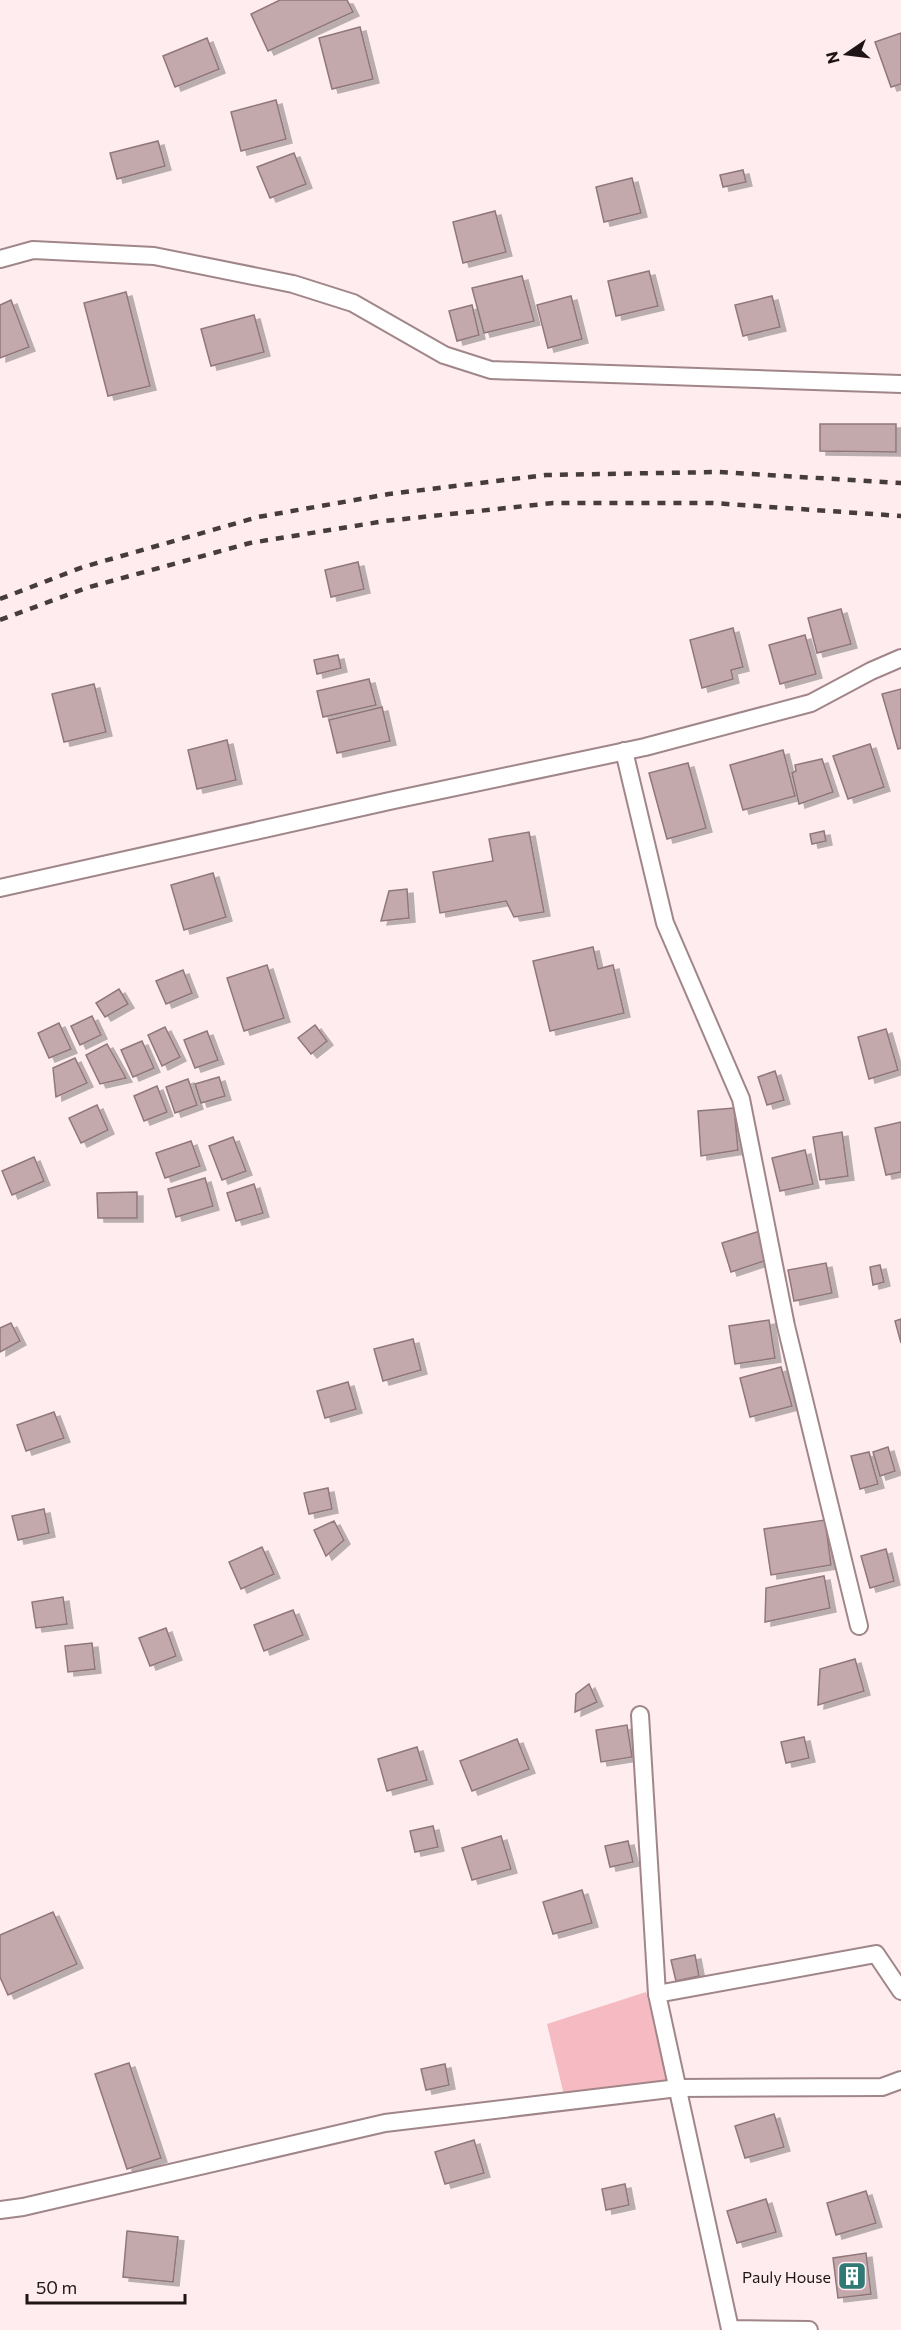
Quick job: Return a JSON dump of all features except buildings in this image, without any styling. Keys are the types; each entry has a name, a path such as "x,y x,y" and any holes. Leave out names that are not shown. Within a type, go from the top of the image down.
{"street":[{"path":"0,259 33,250 154,256 293,284 353,303 444,355 491,370 901,384"},
{"path":"0,888 394,800 624,752 811,703 901,658"},
{"path":"624,752 665,923 741,1098 786,1326 859,1626"},
{"path":"640,1715 657,1994 730,2329 809,2330"},
{"path":"657,1994 876,1954 901,1991"},
{"path":"0,2210 385,2123 678,2088 882,2087 901,2080"}],"shaded area":[{"path":"646,1992 668,2083 564,2095 547,2024"}],"railway":[{"path":"0,599 83,567 258,517 389,494 546,475 718,472 901,483"},
{"path":"0,620 86,588 250,543 385,521 553,503 713,503 901,516"}],"place":[{"name":"Pauly House","path":"852,2276"}]}
